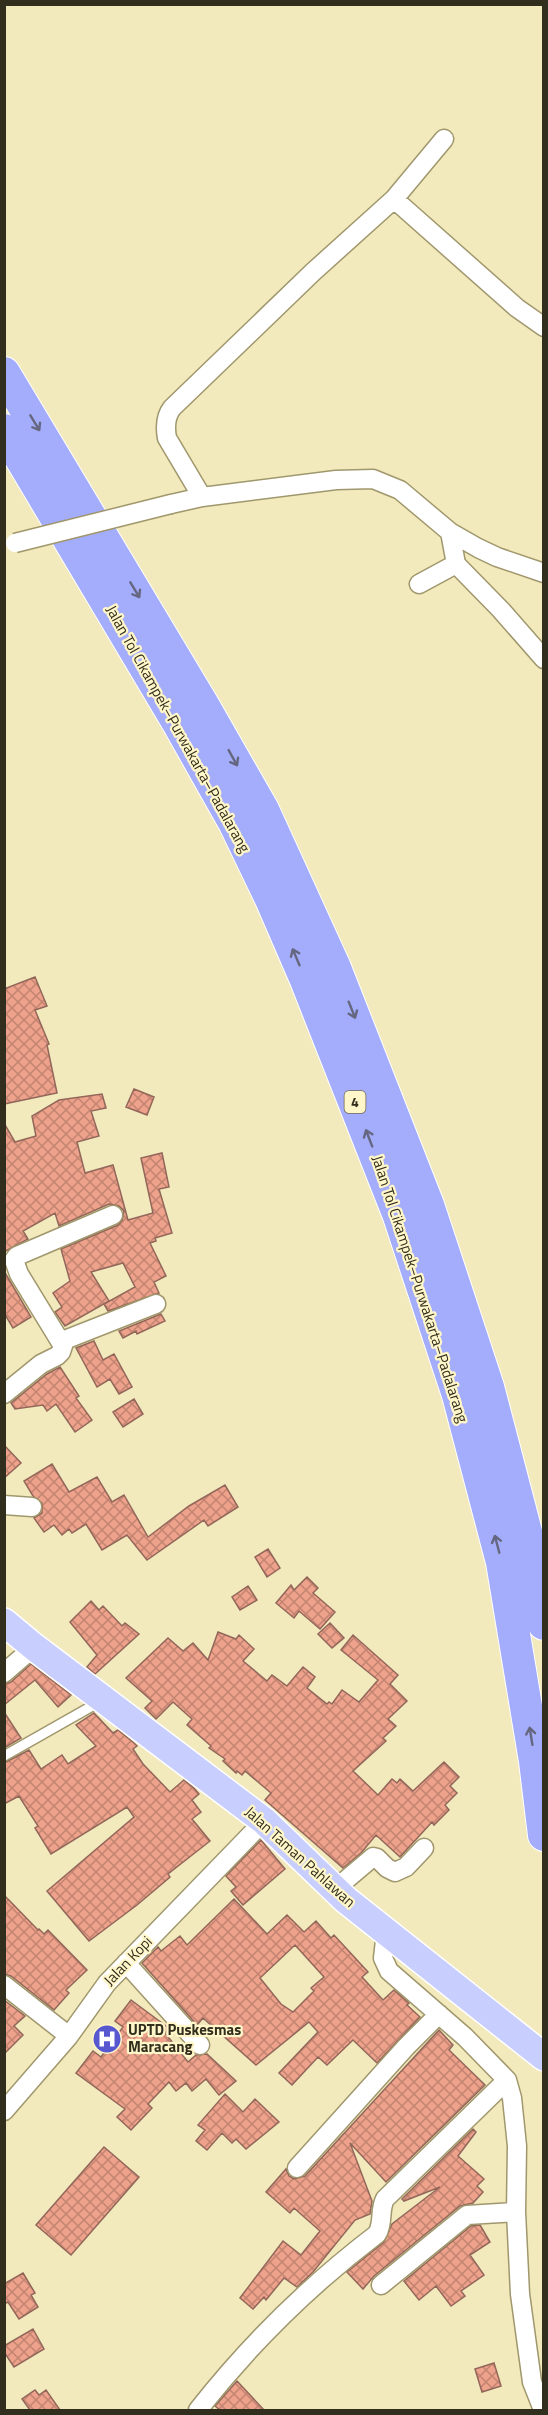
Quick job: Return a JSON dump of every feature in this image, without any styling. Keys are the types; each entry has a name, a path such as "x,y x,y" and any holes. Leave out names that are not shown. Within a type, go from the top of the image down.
{"highway":[{"name":"Jalan Tol Cikampek–Purwakarta–Padalarang","path":"4,373 197,695 263,810 334,968 428,1205 488,1387 532,1555 543,1624"},
{"name":"Jalan Tol Cikampek–Purwakarta–Padalarang","path":"4,430 177,721 235,824 306,980 399,1216 458,1395 502,1562 535,1761 543,1835"}],"main road":[{"name":"Jalan Taman Pahlawan","path":"4,1622 264,1821 334,1890 540,2055"}],"street":[{"path":"202,497 167,438 165,430 167,414 313,272 394,199 444,139"},
{"path":"394,199 517,308 543,327"},
{"path":"10,545 202,497 336,480 374,479 400,490 450,532 496,557 543,573"},
{"path":"450,532 456,564 543,658"},
{"path":"419,584 456,564"},
{"path":"4,1394 41,1364 57,1356 61,1352 62,1341 18,1274 14,1260 17,1256 113,1215"},
{"path":"62,1341 156,1304"},
{"path":"4,1505 32,1507"},
{"path":"4,1672 34,1647"},
{"name":"Jalan Kopi","path":"4,2111 69,2036 97,1995 264,1821"},
{"path":"334,1890 373,1857 378,1858 387,1868 395,1872 406,1867 424,1848"},
{"path":"386,1932 383,1958 386,1966 396,1978 465,2037 507,2080 512,2098 517,2146 516,2212 524,2320 532,2382 539,2409"},
{"path":"126,1964 200,2045"},
{"path":"4,1985 69,2036"},
{"path":"297,2168 405,2047 439,2014"},
{"path":"198,2410 266,2332 308,2290 377,2234 381,2227 381,2206 385,2199 507,2080"},
{"path":"381,2285 467,2216 516,2212"}],"lane":[{"path":"4,1756 103,1700"}],"building":[{"path":"35,977 47,1006 35,1010 49,1044 47,1045 57,1093 4,1104 4,989"},
{"path":"134,1089 154,1097 147,1115 126,1107"},
{"path":"102,1094 106,1108 91,1111 99,1136 77,1142 85,1173 113,1165 128,1220 153,1213 141,1158 162,1153 169,1187 159,1189 172,1233 155,1238 156,1241 150,1243 166,1276 154,1282 159,1293 108,1311 104,1304 135,1287 123,1263 91,1272 109,1301 65,1326 55,1312 62,1307 53,1293 70,1281 61,1249 118,1225 122,1221 124,1211 119,1206 109,1204 59,1226 55,1213 23,1231 28,1239 4,1252 4,1123 15,1142 36,1136 32,1116 59,1100"},
{"path":"4,1271 31,1317 13,1328 4,1313"},
{"path":"161,1314 165,1321 137,1334 136,1331 123,1338 119,1331"},
{"path":"94,1341 103,1360 114,1354 132,1387 119,1394 110,1379 97,1387 76,1348"},
{"path":"60,1367 79,1396 76,1398 92,1420 75,1432 56,1404 47,1411 43,1405 15,1409 11,1403 47,1374"},
{"path":"134,1399 143,1414 123,1427 113,1412"},
{"path":"4,1445 21,1463 4,1478"},
{"path":"52,1464 69,1492 97,1477 112,1502 124,1495 148,1537 189,1506 225,1485 238,1507 208,1526 204,1520 147,1560 127,1535 102,1550 86,1524 72,1533 69,1529 62,1535 54,1525 44,1532 34,1518 42,1513 42,1503 33,1496 24,1481"},
{"path":"268,1549 280,1568 267,1577 255,1557"},
{"path":"307,1577 318,1588 313,1593 335,1612 320,1629 299,1611 294,1618 276,1603 291,1585 294,1590"},
{"path":"248,1586 257,1600 240,1610 232,1597"},
{"path":"91,1601 99,1610 103,1606 122,1626 125,1623 139,1634 95,1674 87,1667 97,1655 70,1622"},
{"path":"330,1623 344,1638 332,1648 318,1634"},
{"path":"218,1632 236,1639 239,1635 254,1649 243,1661 267,1681 272,1675 287,1686 303,1667 315,1677 307,1688 327,1704 329,1702 332,1704 342,1690 359,1702 378,1680 341,1650 353,1635 398,1675 390,1684 407,1701 388,1719 396,1726 383,1738 386,1741 353,1771 378,1795 392,1779 397,1783 400,1779 413,1791 444,1762 459,1777 450,1786 457,1793 445,1805 449,1810 434,1825 432,1822 400,1857 376,1835 361,1853 343,1868 265,1800 271,1793 245,1771 242,1775 237,1771 236,1773 223,1761 225,1759 209,1748 211,1746 187,1725 192,1719 173,1702 156,1719 145,1708 152,1701 126,1678 168,1638 183,1651 193,1643 208,1660"},
{"path":"31,1664 71,1695 58,1707 35,1680 4,1705 4,1684 11,1682"},
{"path":"4,1712 21,1738 4,1748"},
{"path":"94,1713 113,1733 118,1730 137,1746 133,1749 143,1764 170,1792 184,1780 194,1788 199,1794 192,1800 201,1812 192,1819 210,1841 168,1874 170,1877 137,1905 89,1941 47,1891 134,1817 127,1807 51,1854 35,1828 38,1826 19,1796 4,1804 4,1763 29,1750 41,1769 62,1755 68,1764 96,1746 76,1725"},
{"path":"261,1840 285,1869 243,1905 231,1891 236,1887 226,1876"},
{"path":"4,1895 38,1930 44,1934 48,1930 87,1970 66,1990 69,1993 54,2010 11,1976 4,1974"},
{"path":"234,1899 267,1934 287,1915 304,1932 316,1921 331,1938 334,1935 368,1972 362,1977 383,2000 394,1990 420,2017 377,2063 353,2040 327,2065 318,2057 292,2085 279,2073 318,2032 309,2022 256,2065 203,2018 197,2025 142,1963 158,1947 161,1951 180,1936 187,1945","holes":["295,1945 324,1977 311,1988 314,1991 293,2012 281,2004 260,1978"]},
{"path":"4,2000 25,2016 14,2026 23,2035 4,2054"},
{"path":"131,2000 170,2029 165,2033 188,2062 196,2055 207,2054 236,2081 219,2095 206,2079 192,2091 186,2083 176,2091 169,2082 148,2104 152,2108 131,2130 117,2117 125,2109 76,2073 93,2051 101,2057 123,2027 115,2021"},
{"path":"439,2030 453,2045 449,2050 485,2085 386,2182 350,2143 372,2201 370,2214 355,2220 313,2272 297,2287 284,2278 266,2300 264,2297 253,2309 240,2298 283,2241 301,2255 320,2231 294,2208 290,2213 266,2192 286,2169 289,2176 294,2179 305,2176"},
{"path":"225,2094 243,2112 255,2099 279,2122 246,2149 236,2139 232,2143 222,2133 207,2150 196,2141 205,2130 198,2125"},
{"path":"473,2129 476,2132 458,2156 484,2179 477,2186 483,2192 473,2203 460,2206 374,2276 363,2289 347,2272 384,2242 392,2224 440,2187 404,2201 402,2199"},
{"path":"104,2147 139,2177 71,2255 36,2225"},
{"path":"480,2225 490,2242 470,2255 484,2275 461,2291 465,2296 451,2306 436,2286 419,2300 404,2281 471,2226"},
{"path":"23,2273 35,2293 31,2295 38,2307 19,2319 8,2302 4,2304 4,2284"},
{"path":"33,2329 44,2349 14,2367 4,2352 4,2346"},
{"path":"494,2363 501,2386 482,2392 475,2369"},
{"path":"237,2381 264,2410 220,2410 215,2406"},
{"path":"35,2390 39,2395 46,2390 60,2410 30,2410 22,2399"}],"place":[{"name":"UPTD Puskesmas Maracang","path":"107,2039"}]}
